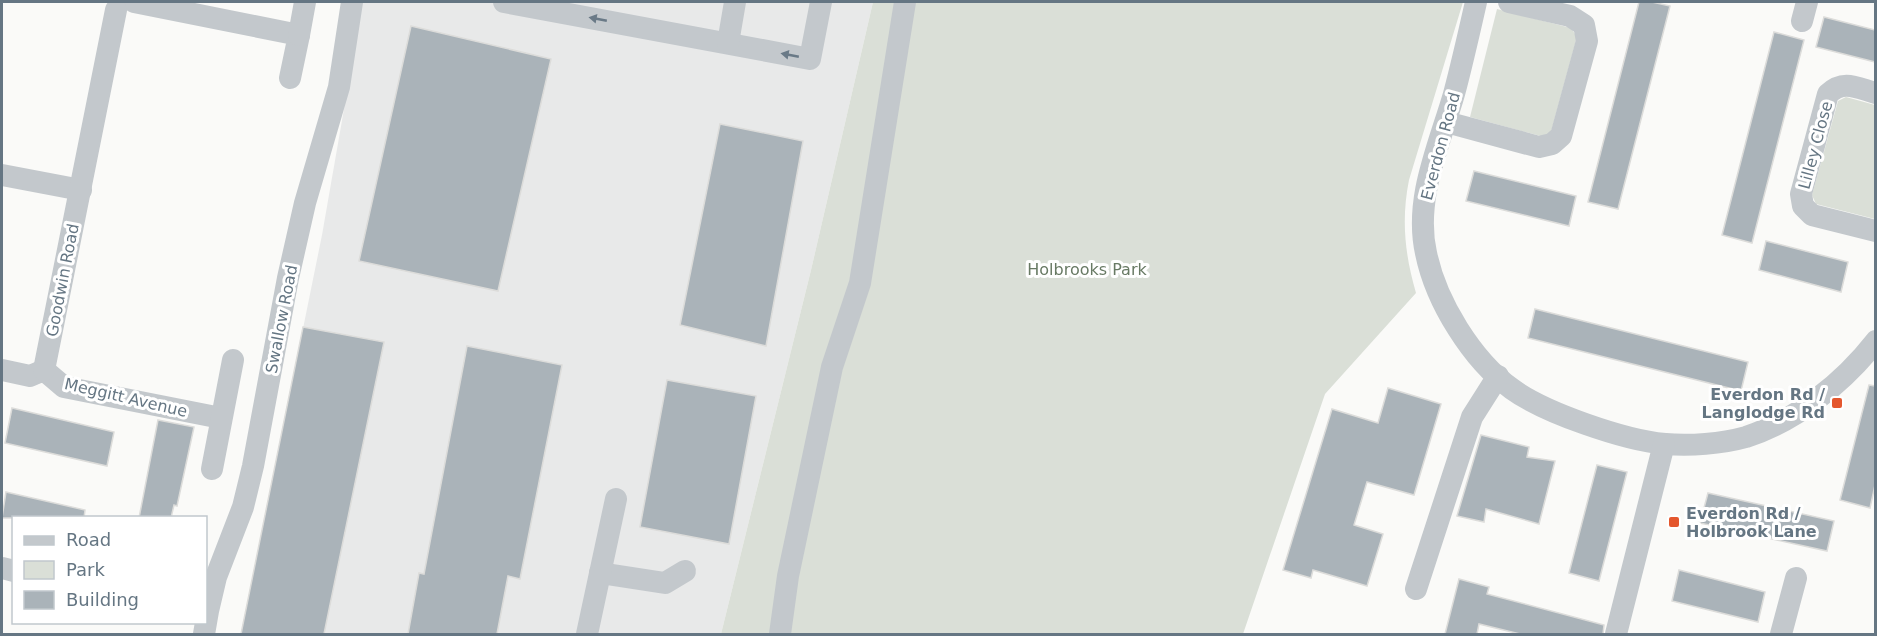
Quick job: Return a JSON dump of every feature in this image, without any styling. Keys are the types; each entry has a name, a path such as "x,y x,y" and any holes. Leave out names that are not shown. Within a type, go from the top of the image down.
{"street":[{"path":"290,78 305,2"},
{"name":"Swallow Road","path":"207,611 216,577 243,507 253,466 288,278 305,203 339,87 352,2"},
{"path":"504,2 810,59 821,2"},
{"path":"728,44 735,2"},
{"path":"780,634 788,576 832,367 860,283 905,2"},
{"name":"Everdon Road","path":"1476,2 1461,68 1425,191 1422,228 1426,256 1441,297 1457,328 1486,364 1512,389 1549,411 1621,434 1664,444 1704,444 1746,437 1813,403 1846,374 1875,340"},
{"path":"1446,122 1539,147 1552,144 1561,136 1587,41 1584,25 1570,16 1509,2"},
{"path":"124,4 298,35"},
{"name":"Goodwin Road","path":"44,370 81,190 124,4"},
{"name":"Lilley Close","path":"1875,93 1847,85 1836,87 1828,94 1801,194 1803,206 1812,214 1875,231"},
{"path":"2,176 81,190"},
{"path":"212,469 233,360"},
{"name":"Meggitt Avenue","path":"2,370 30,376 44,370 64,387 221,418"},
{"path":"1416,589 1472,417 1498,376"},
{"path":"1616,634 1664,444"},
{"path":"587,634 616,499"},
{"path":"600,573 665,583 685,572"},
{"path":"1781,634 1796,578"}],"shaded area":[{"path":"359,2 873,2 811,270 721,634 241,634 322,235 344,109"}],"green space":[{"name":"Holbrooks Park","path":"873,2 1463,2 1409,180 1405,209 1405,237 1416,293 1325,394 1243,634 721,634 811,270"},
{"path":"1497,9 1571,28 1577,37 1551,132 1544,137 1470,117"},
{"path":"1846,97 1875,105 1875,219 1816,204 1812,195 1838,101"}],"building":[{"path":"1639,2 1670,6 1618,209 1588,202"},
{"path":"1824,17 1875,30 1875,62 1816,47"},
{"path":"411,26 551,59 498,291 359,261"},
{"path":"1774,32 1804,40 1752,243 1722,235"},
{"path":"720,124 803,141 766,346 680,325"},
{"path":"1474,171 1576,196 1569,226 1466,201"},
{"path":"1766,241 1848,262 1841,292 1759,270"},
{"path":"1535,309 1748,362 1741,391 1528,338"},
{"path":"303,327 384,342 324,634 241,634"},
{"path":"467,346 562,365 520,579 508,576 497,634 408,634 419,573 424,574"},
{"path":"667,380 756,396 729,544 640,527"},
{"path":"1869,385 1875,386 1875,485 1870,508 1840,500"},
{"path":"1388,388 1441,404 1414,495 1367,482 1354,525 1383,534 1367,586 1313,570 1311,578 1283,570 1332,409 1378,423"},
{"path":"12,408 114,432 107,466 5,443"},
{"path":"158,420 194,427 177,506 174,505 171,516 139,516"},
{"path":"1481,435 1529,447 1527,457 1555,461 1539,524 1486,509 1484,522 1457,516"},
{"path":"1597,465 1627,472 1599,581 1569,573"},
{"path":"6,492 85,510 84,516 2,518"},
{"path":"1708,493 1834,521 1827,551 1700,523"},
{"path":"1679,570 1765,592 1758,622 1672,601"},
{"path":"1459,579 1489,587 1487,594 1604,625 1603,634 1520,634 1479,624 1477,634 1445,634"}],"place":[{"name":"Everdon Rd / Langlodge Rd","path":"1837,403"},
{"name":"Everdon Rd / Holbrook Lane","path":"1674,522"}]}
